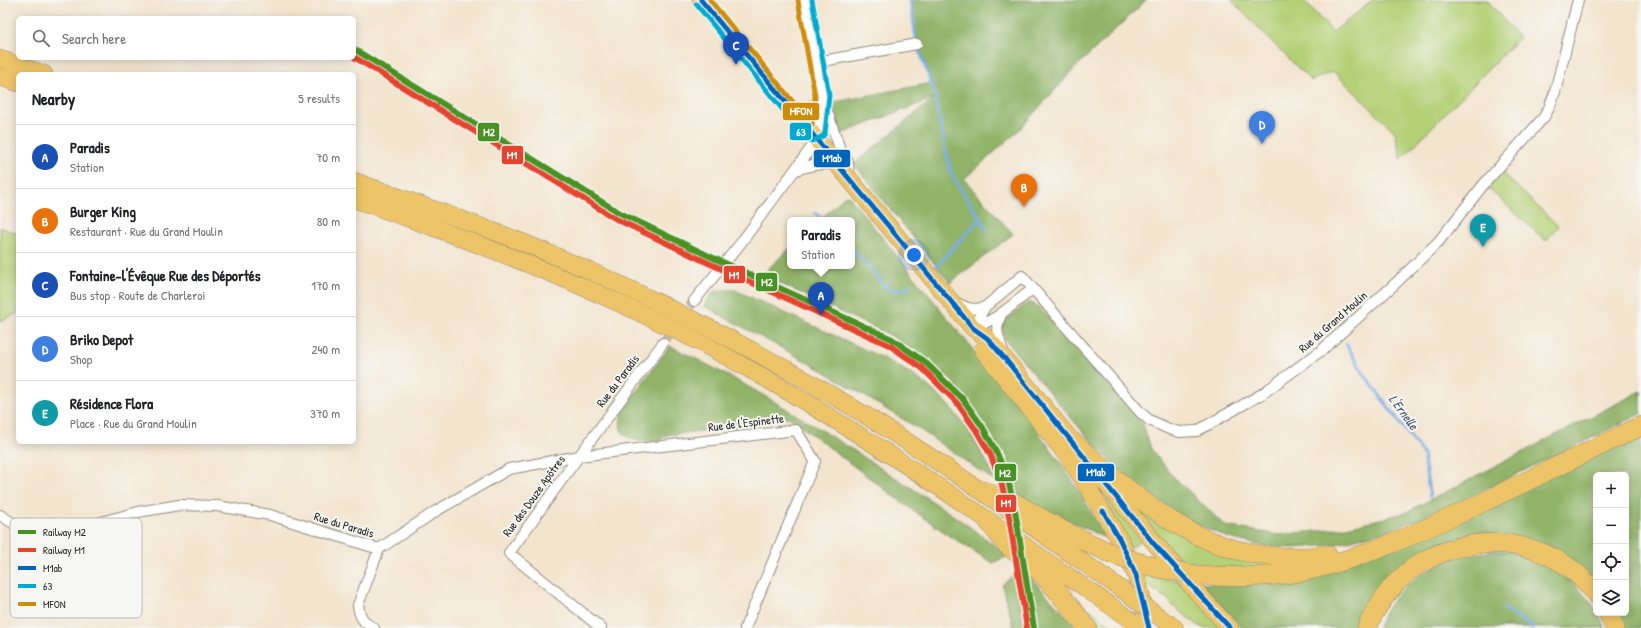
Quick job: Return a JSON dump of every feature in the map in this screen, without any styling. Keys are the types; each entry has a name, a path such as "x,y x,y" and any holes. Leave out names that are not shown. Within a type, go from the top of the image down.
{"highway":[{"path":"983,491 1015,503 1062,530 1110,553 1137,562 1198,575 1243,578 1275,576 1318,568 1364,554 1406,537 1458,514 1641,426"},
{"path":"1073,442 1139,499 1188,532 1214,543 1248,553 1271,556 1307,557 1339,553 1364,554"},
{"path":"988,521 1007,545 1034,566 1055,588 1088,628"},
{"path":"1368,628 1378,606 1390,590 1413,568 1440,552 1476,543 1506,543 1536,550 1551,556 1574,571 1593,591"},
{"path":"1609,616 1615,628"}],"main road":[{"path":"701,0 791,109 816,135 844,172 973,328 987,338 1006,360 1154,544 1230,628"},
{"path":"0,59 38,72"},
{"path":"0,77 16,82"},
{"path":"356,183 466,221 588,270 774,362 845,403 983,491 1121,589 1154,622 1175,628"},
{"path":"356,200 521,260 581,286 703,344 769,379 836,419 988,521 1135,623"},
{"path":"973,328 978,344 1070,459 1100,506 1120,540 1136,575 1154,622"}],"street":[{"path":"796,170 819,164 833,164 844,172 848,162 840,149 822,96 805,0"},
{"name":"Rue du Grand Moulin","path":"985,307 1022,276 1140,412 1149,420 1179,432 1197,431 1262,394 1322,350 1397,282 1439,241 1484,184 1544,117 1555,92 1578,0"},
{"path":"817,62 917,44"},
{"path":"791,109 812,106 822,96"},
{"path":"694,301 796,170 816,135 822,96"},
{"path":"973,328 987,323 1001,315 1033,290"},
{"path":"951,300 966,308 975,310 985,307"},
{"path":"973,328 985,307"},
{"path":"1001,315 997,322 996,331 1006,360"},
{"name":"Rue du Paradis","path":"116,518 138,512 179,505 217,506 270,515 379,549 436,511 509,469 578,456 663,343"},
{"name":"Rue de l'Espinette","path":"578,456 796,430 815,461 745,628"},
{"name":"Rue des Douze Apôtres","path":"578,456 509,553 601,628"},
{"name":"Rue du Paradis","path":"0,515 10,521"},
{"path":"370,627 363,620 359,612 358,605 379,549"}],"green space":[{"path":"910,0 1146,0 1075,68 1016,133 964,179 1013,234 950,283 854,164 934,98 836,136 825,104 932,83 917,44"},
{"path":"1231,0 1303,0 1333,32 1373,0 1487,0 1519,38 1401,159 1395,132 1333,71 1311,81"},
{"path":"1498,169 1558,226 1546,241 1484,184"},
{"path":"847,194 1031,422 1078,489 1105,538 1068,520 1065,522 1015,493 1001,454 970,402 951,380 922,356 892,336 762,275 787,251 787,269 855,269 855,217 823,217"},
{"path":"0,227 16,233 16,314 0,321"},
{"path":"735,290 877,355 902,368 924,383 945,401 970,434 978,446 996,482 919,429 822,370 704,306 713,292"},
{"path":"1029,302 1039,307 1143,424 1151,449 1172,475 1225,526 1279,535 1343,528 1405,513 1641,391 1641,414 1432,515 1382,532 1333,545 1292,548 1263,546 1229,538 1182,518 1124,475 1100,452 1006,341 1002,328 1006,319"},
{"path":"670,346 727,375 808,422 949,513 1008,556 993,563 966,546 889,493 789,417 749,420 735,427 666,435 659,442 641,441 627,437 620,427 624,408"},
{"path":"1641,431 1641,628 1621,628 1615,616 1629,616 1629,472 1593,472 1593,582 1564,558 1444,545 1361,628 1242,628 1201,584 1295,578"},
{"path":"1109,497 1143,539 1131,548 1105,500"},
{"path":"1130,501 1283,569 1209,567 1181,562"},
{"path":"1497,552 1526,557 1538,561 1560,573 1580,590 1593,606 1593,616 1599,616 1605,628 1378,628 1390,604 1409,583 1421,574 1445,561 1473,554"},
{"path":"1141,572 1179,581 1222,628 1202,628 1173,606 1169,600 1144,583"},
{"path":"1016,573 1024,628 1014,628 1002,585"},
{"path":"1029,576 1078,628 1038,628"},
{"path":"1077,600 1115,628 1094,628 1075,602"}],"waterway":[{"path":"910,0 917,44 936,97 936,105 951,174 987,229"},
{"path":"815,213 820,217"},
{"path":"936,266 980,219"},
{"path":"855,252 890,291 905,289 910,285"},
{"name":"L'Ernelle","path":"1346,344 1364,374 1423,454 1430,497"},
{"name":"L'Ernelle","path":"1503,608 1533,628"}],"tunnel":[{"path":"663,343 694,301"}],"rail line":[{"name":"M2","path":"356,50 620,213 707,255 892,339 926,363 962,398 982,426 996,451 1008,479 1016,516 1034,628"},
{"name":"M1","path":"356,58 616,219 704,261 889,345 922,368 957,403 976,430 990,454 1001,481 1009,517 1027,628"}],"transit line":[{"name":"M1ab","path":"701,0 973,328 987,338 1006,360 1154,544 1230,628"},
{"name":"MFON","path":"710,0 812,125 815,96 798,1"},
{"name":"63","path":"696,4 806,138 812,141 823,136 825,133 829,95 812,0"},
{"name":"M1ab","path":"1103,511 1120,540 1136,575 1149,628"}],"place":[{"name":"Fontaine-l'Évêque Rue des Déportés","path":"736,65"},
{"name":"Briko Depot","path":"1262,144"},
{"name":"Burger King","path":"1024,207"},
{"name":"Résidence Flora","path":"1483,247"},
{"name":"Paradis","path":"821,315"}]}
